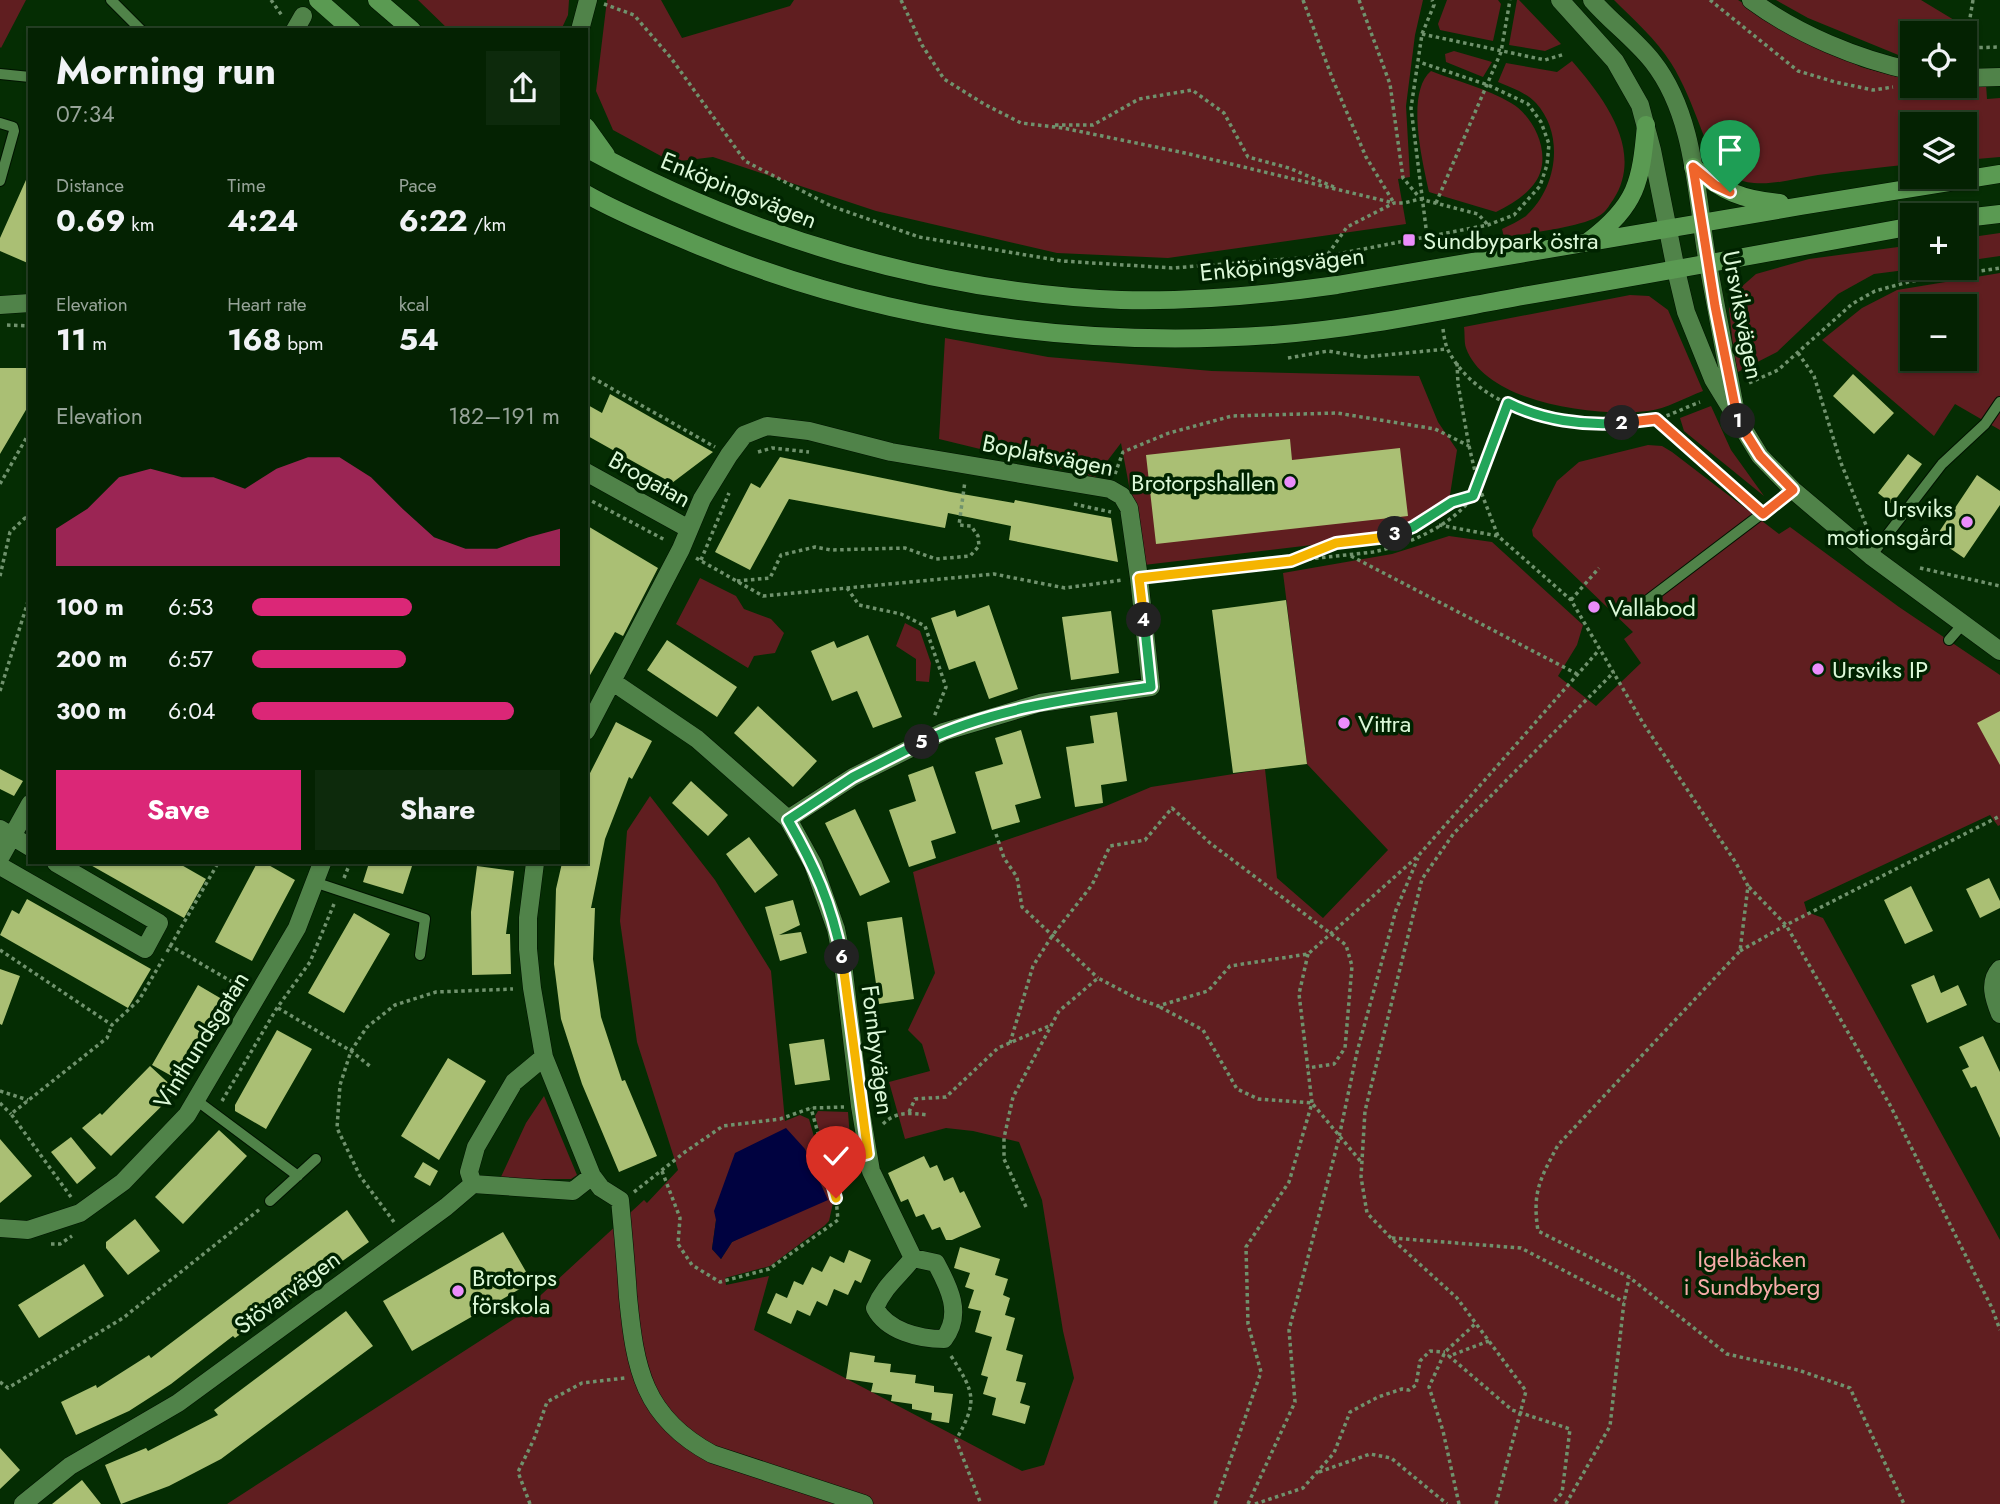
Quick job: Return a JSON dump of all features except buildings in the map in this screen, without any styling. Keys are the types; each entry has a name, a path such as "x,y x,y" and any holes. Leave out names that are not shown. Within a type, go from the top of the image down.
{"main road":[{"path":"318,0 350,28"},
{"path":"377,0 410,28"},
{"path":"1587,243 1610,226 1626,208 1635,191 1643,163 1646,125"},
{"path":"588,130 610,161"},
{"name":"Enköpingsvägen","path":"588,149 686,198 756,227 816,247 913,273 985,286 1122,300 1275,294 1421,272 2000,174"},
{"path":"1693,167 1715,185 1730,192 1768,202 1801,206"},
{"path":"588,197 751,267 890,308 1054,335 1133,339 1275,335 1368,324 1900,228"},
{"path":"1977,217 2000,214"}],"street":[{"path":"581,28 591,0"},
{"name":"Ursviksvägen","path":"1560,0 1615,61 1640,105 1686,312 1713,379 1760,456 1793,490 1871,556 2000,651"},
{"name":"Ursviksvägen","path":"1592,0 1637,44 1669,86 1693,167 1708,264 1738,421"},
{"path":"1751,0 1820,40 1900,68"},
{"path":"1977,78 2000,77"},
{"path":"0,305 28,303"},
{"name":"Boplatsvägen","path":"588,728 681,549 702,499 729,454 744,435 767,426 809,431 891,452 1110,489 1122,496 1129,508 1151,687 1040,703 943,732 853,777 788,820"},
{"name":"Brogatan","path":"588,473 689,529"},
{"name":"Fornbyvägen","path":"613,682 697,740 788,820 813,864 836,929 843,964 860,1106 871,1171 913,1258"},
{"path":"0,858 6,833 28,806"},
{"path":"6,833 28,846"},
{"path":"0,866 145,949 159,923 58,864"},
{"name":"Vinthundsgatan","path":"0,1228 29,1230 80,1213 123,1182 187,1115 298,928 321,864"},
{"path":"535,864 528,918 528,949 544,1056 592,1176 601,1188 620,1200 632,1338 642,1376 659,1411 694,1444 712,1454 864,1504"},
{"path":"2000,969 1992,987 2000,1014"},
{"path":"544,1056 514,1082 476,1147 469,1172 472,1184 573,1191 592,1176"},
{"name":"Stövarvägen","path":"23,1504 70,1466 177,1402 446,1207 472,1184"},
{"path":"913,1258 936,1263 949,1287 954,1311 950,1331 944,1339 926,1339 906,1333 881,1320 875,1308 883,1289 913,1258"}],"lane":[{"path":"110,0 139,28"},
{"path":"0,74 28,78"},
{"path":"0,123 13,127 14,131 0,181"},
{"path":"1871,556 1942,464 1985,424 2000,402"},
{"path":"1640,606 1793,490"},
{"path":"1949,640 1963,624"},
{"path":"314,882 425,919 420,954"},
{"path":"196,1100 298,1176"},
{"path":"270,1201 316,1159"}],"path":[{"path":"271,0 294,21"},
{"path":"591,0 634,15 671,58 745,161 831,206 919,237 1062,261 1172,268 1327,256 1488,225 1514,215 1540,186 1547,165 1549,144 1541,122 1528,104 1488,85 1419,62"},
{"path":"901,0 922,45 944,79 1021,123 1094,125 1139,99 1192,90 1224,113 1248,157 1289,168 1345,192"},
{"path":"1303,0 1332,80 1366,157 1394,203"},
{"path":"1359,0 1390,84 1403,178 1420,198 1478,214 1488,225"},
{"path":"1436,203 1501,52 1510,0"},
{"path":"1710,0 1798,71 1873,90 1899,86"},
{"path":"1973,0 1965,48 2000,47"},
{"path":"1426,228 1420,198 1411,108 1422,34 1434,2"},
{"path":"1422,34 1545,60 1565,54"},
{"path":"1034,124 1185,153 1394,203 1420,198"},
{"path":"1327,256 1347,226 1394,203"},
{"path":"1744,385 1777,370 1852,304 1875,291 1912,281 2000,268"},
{"path":"0,325 28,326"},
{"path":"1443,329 1447,349 1469,379 1508,403 1546,417 1586,424 1656,419 1700,402"},
{"path":"1288,358 1328,351 1364,357 1447,349"},
{"path":"1798,353 1814,376 1840,463 1865,519 1871,556"},
{"path":"1457,363 1458,384 1478,484 1498,536 1571,600 1643,723 1736,863 1748,886 1786,925 1890,1105 1992,1308 2000,1330"},
{"path":"588,375 729,454"},
{"path":"588,499 763,596 994,574 1065,588 1397,547 1439,525 1473,496 1508,403"},
{"path":"1110,489 1124,452 1169,433 1232,416 1336,413 1435,429 1469,446"},
{"path":"1656,419 1763,514"},
{"path":"0,484 28,435"},
{"path":"749,455 772,447 812,453"},
{"path":"736,581 769,578 781,555 815,547 831,550 905,548 936,559 970,556 979,547 978,536 971,526 960,525 967,480"},
{"path":"701,560 731,488"},
{"path":"1291,561 1336,543 1387,537 1413,527 1452,502 1473,496"},
{"path":"1071,503 1121,515"},
{"path":"0,576 10,532 25,518 28,519"},
{"path":"1439,525 1498,536"},
{"path":"1349,555 1577,674"},
{"path":"1910,565 2000,586"},
{"path":"1571,600 1599,568"},
{"path":"847,588 859,605 901,614 925,626 946,687 923,741"},
{"path":"0,691 28,601"},
{"path":"1158,1006 1209,991 1230,966 1308,954 1419,856 1599,650"},
{"path":"1496,1504 1526,1391 1457,1298 1367,1213 1361,1177 1365,1111 1422,879 1454,833 1614,672"},
{"path":"1010,1043 1033,966 1092,884 1110,846 1145,840 1172,808 1210,843 1346,945 1352,966 1345,1048 1334,1063 1308,1068"},
{"path":"1904,1504 1850,1388 1798,1370 1727,1354 1629,1277 1538,1231 1534,1206 1540,1178 1558,1145 1740,951 2000,816"},
{"path":"996,834 1004,858 1017,877 1022,907 1098,978 1203,1030 1237,1089 1258,1099 1312,1103 1362,1163"},
{"path":"1248,1504 1295,1402 1289,1329 1339,1136 1357,1052 1393,923 1419,856"},
{"path":"11,1114 107,1038 112,1025 139,1000 217,864"},
{"path":"1740,951 1748,886"},
{"path":"0,950 112,1025"},
{"path":"178,950 351,1051 371,1067"},
{"path":"1215,1504 1261,1372 1248,1324 1246,1247 1289,1182 1312,1103 1299,993 1308,954"},
{"path":"1026,1207 1004,1159 1004,1138 1013,1097 1059,1011 1098,978"},
{"path":"406,1236 360,1176 337,1128 340,1086 351,1051 367,1027 395,1005 436,992 532,988"},
{"path":"909,1112 915,1099 946,1097 998,1048 1049,1026"},
{"path":"0,1091 28,1100"},
{"path":"0,1103 11,1114 80,1213"},
{"path":"620,1200 643,1187 685,1152 723,1126 780,1119 811,1108 860,1106"},
{"path":"662,1171 680,1218 678,1244 692,1265 720,1282 769,1269 838,1220 836,1198 811,1108"},
{"path":"884,1122 898,1114 909,1112 928,1115"},
{"path":"827,1164 868,1154"},
{"path":"0,1382 8,1388 123,1318 270,1201"},
{"path":"1391,1238 1521,1248 1624,1302"},
{"path":"1566,1504 1610,1426 1629,1277"},
{"path":"1459,1504 1443,1431 1429,1387 1445,1352 1475,1323"},
{"path":"944,1339 946,1348 965,1377 973,1399 966,1422 956,1440 981,1504"},
{"path":"1489,1342 1449,1356 1512,1410 1570,1429 1562,1493 1552,1504"},
{"path":"1255,1504 1303,1488 1334,1452 1350,1412 1378,1397 1402,1389 1409,1390 1416,1385 1420,1361 1430,1351 1445,1352"},
{"path":"530,1504 518,1472 534,1439 547,1402 582,1383 642,1376"},
{"path":"1315,1474 1370,1454 1391,1458 1447,1504"}],"green space":[{"path":"0,0 26,0 1,48 0,47"},
{"path":"418,0 569,0 568,15 562,28 447,28"},
{"path":"607,0 661,0 682,38 790,6 794,0 1423,0 1415,35 1406,106 1410,177 1398,179 1406,224 1168,258 1057,253 876,211 713,157 672,162 613,130 596,91"},
{"path":"1447,0 1498,0 1501,4 1493,41 1440,30 1438,24"},
{"path":"1517,0 1561,44 1545,51 1509,45"},
{"path":"1614,0 1738,0 1782,27 1861,67 1900,78 1900,98 1977,98 1977,84 1986,84 1987,99 2000,98 2000,157 1977,159 1977,112 1900,112 1900,166 1770,183 1742,181 1732,177 1718,164 1675,70 1644,30"},
{"path":"1776,0 1921,0 1956,21 1900,21 1900,56 1808,18"},
{"path":"1454,51 1492,62 1483,77 1446,62 1445,54"},
{"path":"1572,61 1596,91 1616,126 1623,144 1625,163 1622,181 1607,209 1595,218 1571,226 1504,237 1502,229 1526,216 1545,191 1554,161 1554,145 1545,116 1536,103 1523,93 1498,82 1506,63 1557,72"},
{"path":"1431,71 1482,89 1511,103 1526,115 1537,133 1542,163 1537,180 1522,196 1496,212 1429,192 1420,147 1417,111 1423,81"},
{"path":"2000,233 2000,256 1977,259 1977,236"},
{"path":"1900,247 1900,271 1874,274 1838,294 1777,352 1736,373 1729,309 1739,289 1756,274 1809,259"},
{"path":"2000,273 2000,430 1955,404 1934,436 1822,340 1862,308 1897,290 1958,280 1977,280 1977,277"},
{"path":"1630,295 1649,296 1668,310 1703,391 1648,411 1601,412 1546,403 1519,394 1496,382 1478,367 1466,348 1464,327"},
{"path":"945,338 1048,357 1212,371 1419,376 1438,422 1457,450 1447,514 1413,533 1144,565 1121,443 1095,477 939,439"},
{"path":"1711,406 1731,450 1764,496 1684,431 1680,418"},
{"name":"Igelbäcken i Sundbyberg","path":"1648,445 1662,446 1779,534 1790,527 1899,607 2000,675 2000,825 1998,826 1990,815 1804,902 1807,912 1823,918 2000,1240 2000,1504 227,1504 517,1317 644,1200 647,1203 678,1170 637,1042 620,921 627,831 650,796 715,880 771,971 785,1121 800,1115 809,1119 833,1203 829,1221 824,1226 770,1266 725,1278 726,1285 769,1276 754,1330 1022,1471 1044,1465 1074,1378 1063,1331 1042,1200 1019,1142 973,1131 946,1128 905,1139 889,1082 930,1071 922,1044 908,1030 935,973 913,872 1106,806 1151,787 1265,769 1277,878 1323,918 1388,850 1307,764 1283,573 1392,554 1449,536 1492,542 1583,625 1577,645 1558,676 1596,706 1641,663 1624,639 1633,632 1533,536 1532,530 1557,481 1579,462","holes":["716,1220 759,1228 732,1242 721,1259 712,1249"]},
{"path":"700,578 736,596 744,609 771,619 784,633 775,653 754,656 748,668 676,624"},
{"path":"905,623 920,631 931,663 929,682 916,681 916,659 896,646"},
{"path":"544,1096 577,1175 571,1179 500,1179 526,1123"},
{"path":"818,1111 848,1112 851,1151 829,1156 826,1154 815,1116"}],"shaded area":[{"path":"786,1128 805,1149 828,1200 732,1242 721,1259 712,1249 716,1220 714,1211 735,1153"}],"place":[{"name":"Sundbypark östra","path":"1409,240"},
{"name":"Brotorpshallen","path":"1290,482"},
{"name":"Ursviks motionsgård","path":"1967,522"},
{"name":"Vallabod","path":"1594,607"},
{"name":"Ursviks IP","path":"1818,669"},
{"name":"Vittra","path":"1344,723"},
{"name":"Brotorps förskola","path":"458,1291"}],"route":[{"path":"836,1198 827,1164 868,1154 836,929 813,864 788,820 853,777 943,732 1040,703 1151,687 1139,578 1291,561 1336,543 1387,537 1413,527 1452,502 1473,496 1508,403 1546,417 1586,424 1656,419 1763,514 1793,490 1760,456 1738,421 1715,306 1693,167 1715,185 1730,192"}]}
